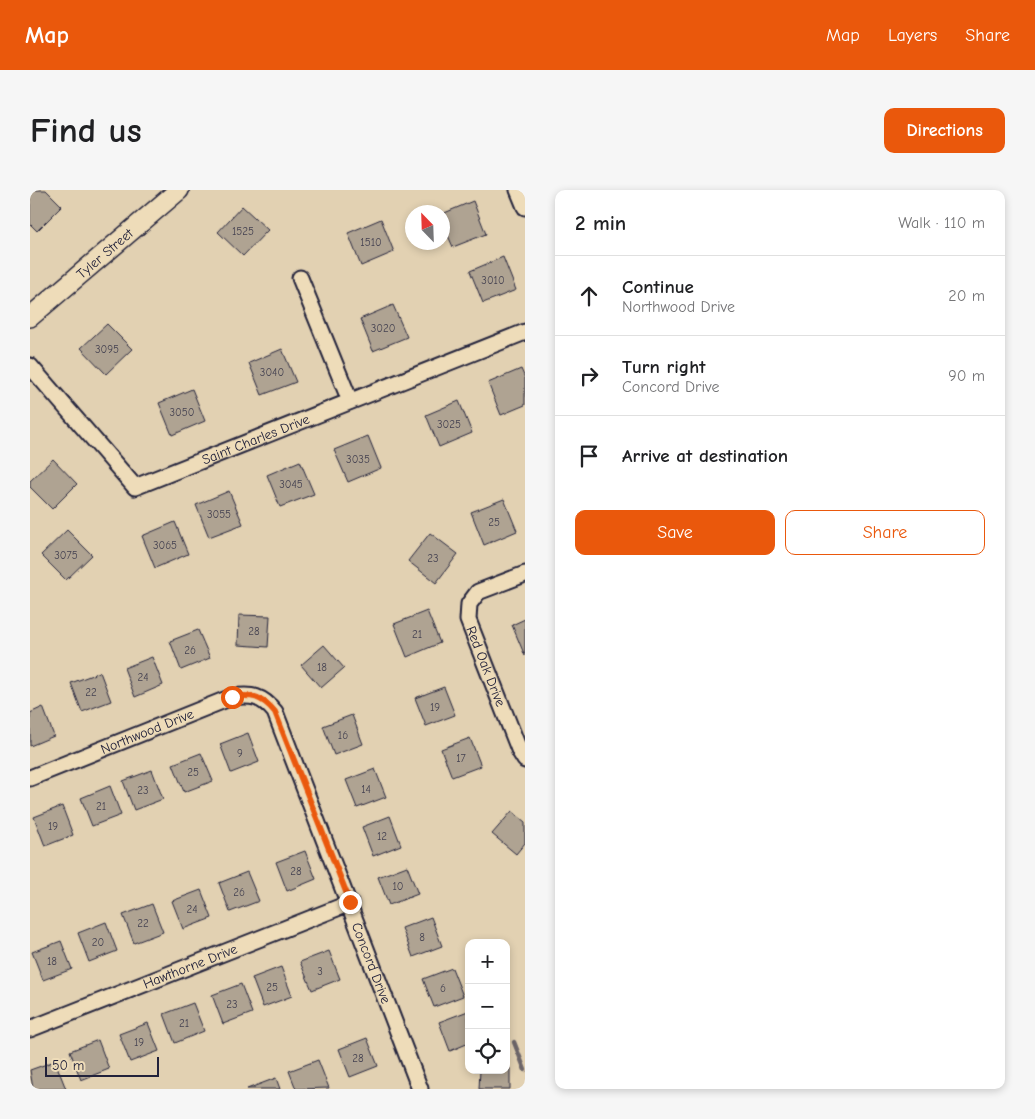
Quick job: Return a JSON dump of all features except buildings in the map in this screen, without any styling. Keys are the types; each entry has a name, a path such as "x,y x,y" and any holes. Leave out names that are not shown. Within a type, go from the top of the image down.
{"street":[{"name":"Tyler Street","path":"30,317 179,190"},
{"path":"518,190 525,207"},
{"path":"300,278 350,401"},
{"name":"Saint Charles Drive","path":"30,366 135,486 525,332"},
{"name":"Red Oak Drive","path":"525,574 478,592 469,604 468,620 525,760"},
{"name":"Northwood Drive","path":"30,778 232,697 250,694 265,700"},
{"name":"Concord Drive","path":"265,700 275,712 350,902 420,1089"},
{"name":"Hawthorne Drive","path":"30,1029 350,902"}],"waterway":[{"path":"514,1042 525,1070"}],"route":[{"path":"232,697 250,694 265,700 275,712 350,902"}]}
